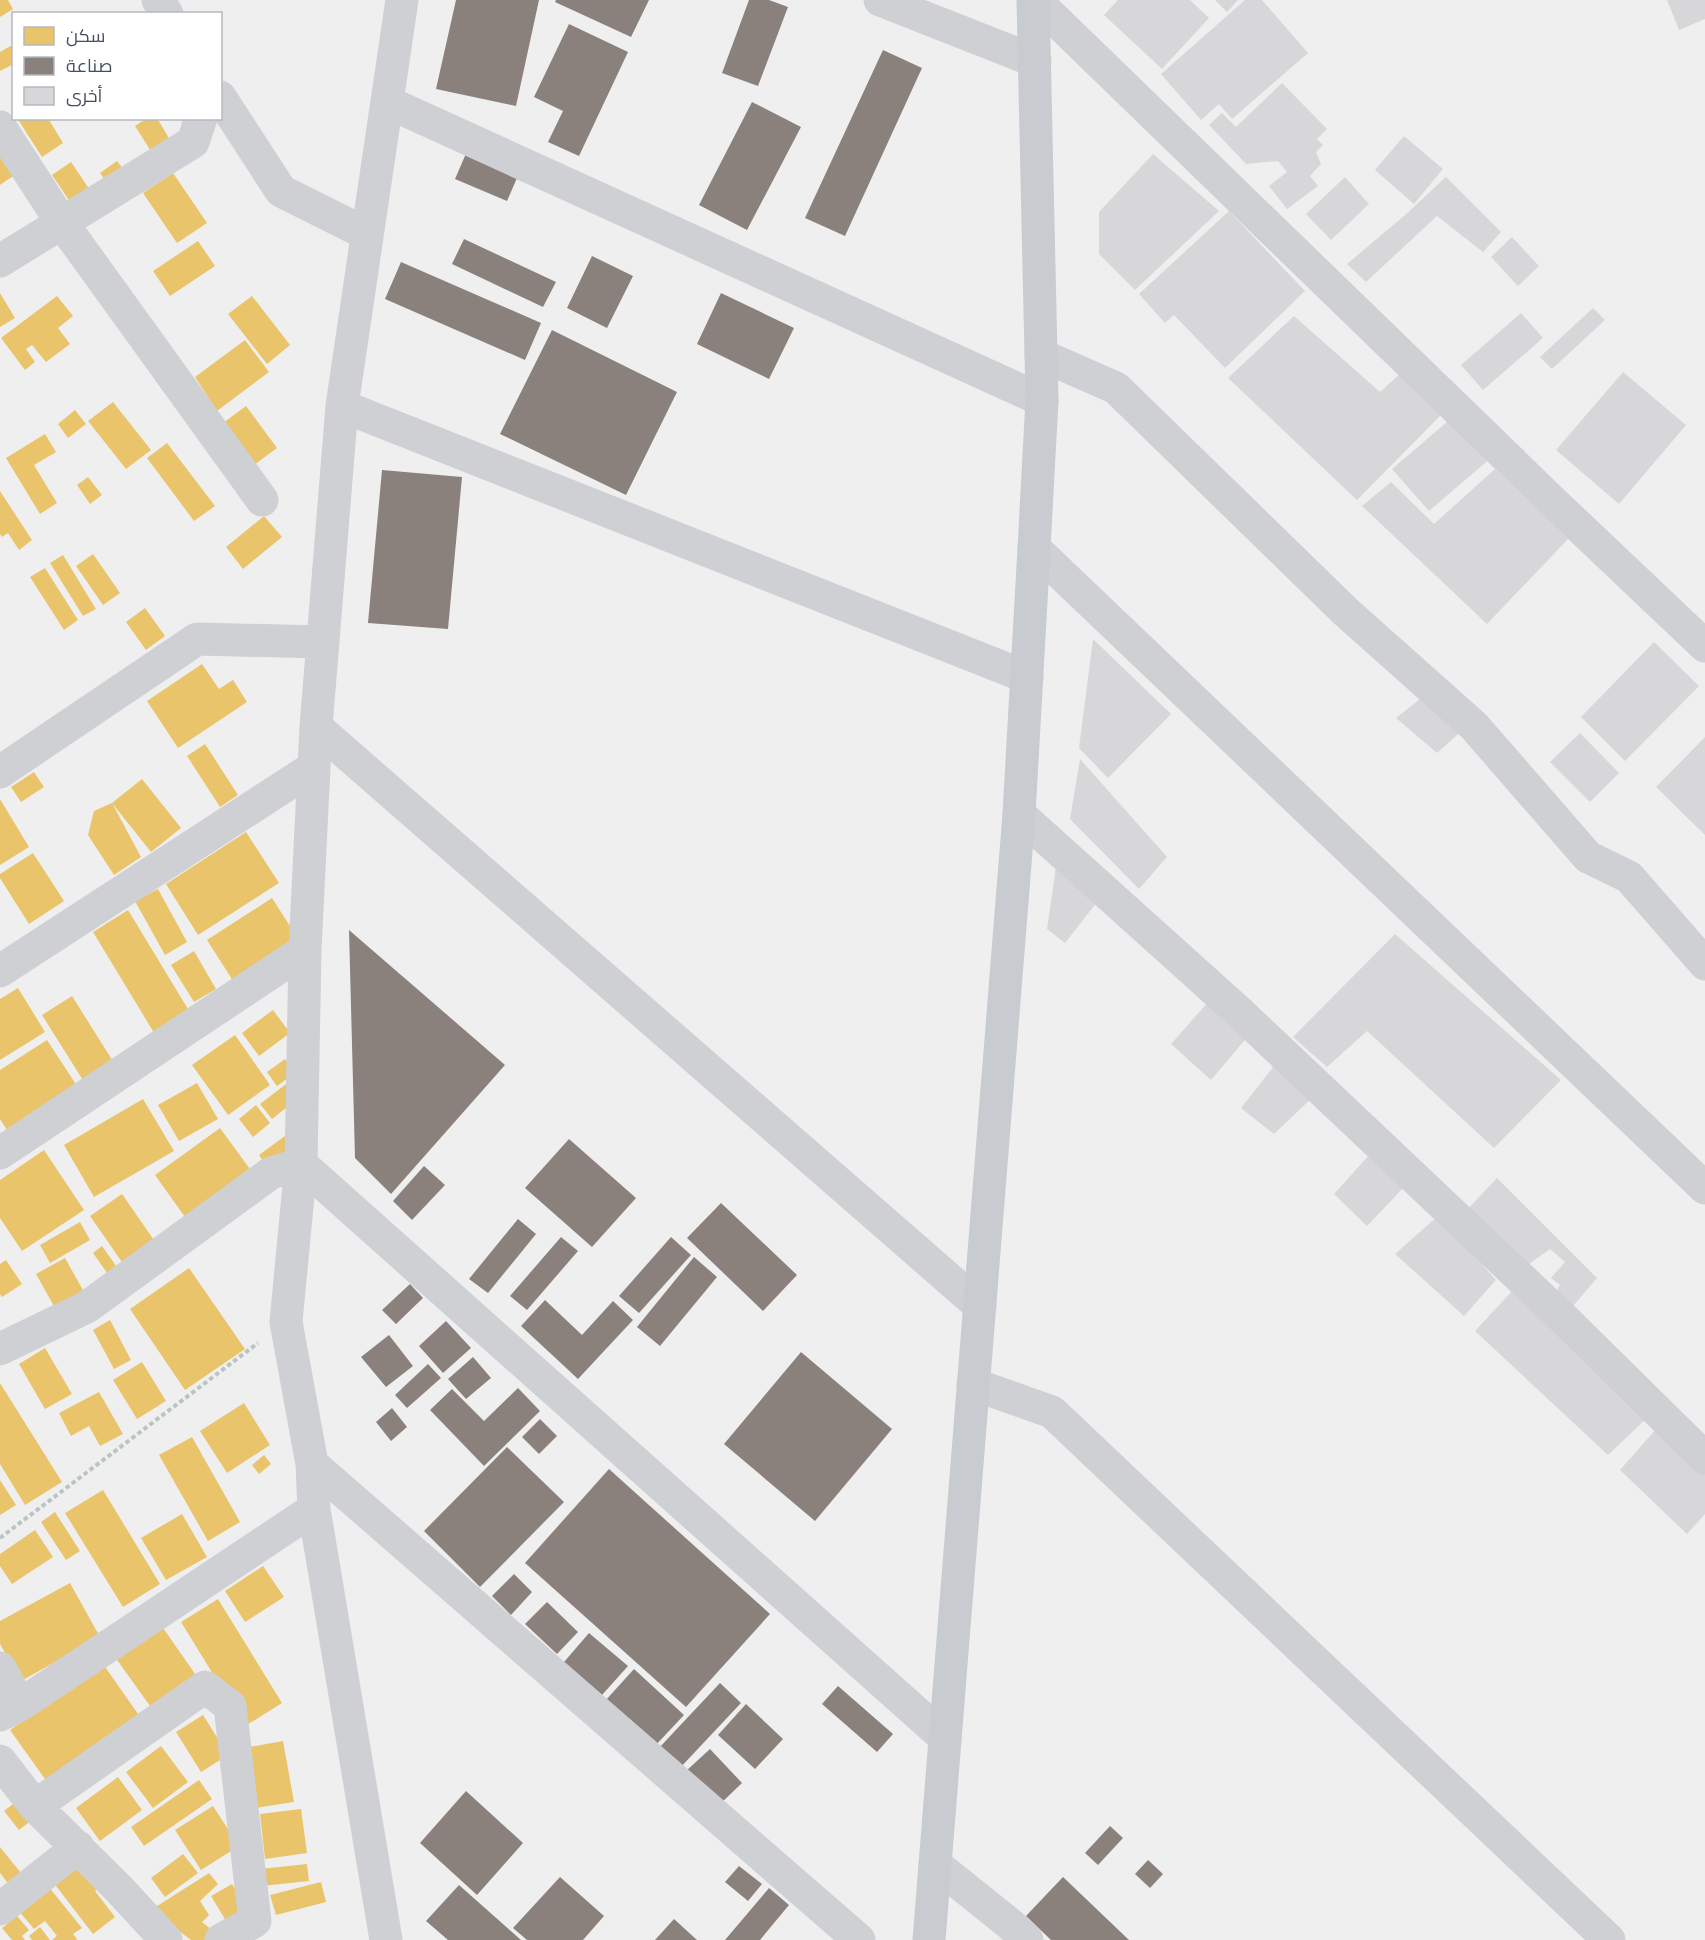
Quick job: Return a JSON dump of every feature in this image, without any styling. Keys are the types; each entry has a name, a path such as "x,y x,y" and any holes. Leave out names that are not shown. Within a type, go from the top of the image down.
{"main road":[{"path":"929,1940 1019,814 1034,548 1042,400 1034,0"}],"street":[{"path":"386,1940 314,1509 312,1464 286,1322 301,1164 305,950 316,727 342,406 402,0"},
{"path":"880,0 1035,61"},
{"path":"1034,0 1705,646"},
{"path":"222,100 281,191 367,234"},
{"path":"387,102 1042,400"},
{"path":"0,261 193,142 200,120"},
{"path":"0,128 62,223 262,500"},
{"path":"1041,355 1116,388 1346,612 1474,726 1588,857 1629,877 1705,964"},
{"path":"342,406 1027,677"},
{"path":"1034,548 1705,1188"},
{"path":"0,772 197,639 323,642"},
{"path":"316,727 980,1306"},
{"path":"0,971 314,767"},
{"path":"1019,814 1238,1011 1564,1319 1705,1458"},
{"path":"0,1154 305,950"},
{"path":"0,1349 87,1306 271,1173 301,1164"},
{"path":"301,1164 945,1738"},
{"path":"973,1384 1052,1412 1609,1940"},
{"path":"312,1464 859,1940"},
{"path":"0,1668 10,1710 314,1509"},
{"path":"35,1806 205,1687 230,1706 255,1921 221,1940"},
{"path":"0,1761 35,1806 78,1847 166,1940"},
{"path":"0,1908 78,1847"},
{"path":"935,1864 1027,1940"}],"path":[{"path":"0,1538 286,1322"}],"building: سكن":[{"path":"0,0 8,0 13,9 0,17"},
{"path":"12,45 12,65 0,71 0,52"},
{"path":"18,120 49,120 63,143 42,157"},
{"path":"144,120 158,120 173,145 154,156 135,126"},
{"path":"0,143 23,169 0,185"},
{"path":"117,161 128,175 111,188 100,173"},
{"path":"71,162 94,196 75,209 52,175"},
{"path":"173,173 207,223 177,243 143,193"},
{"path":"198,241 215,266 170,296 153,271"},
{"path":"0,293 15,318 0,327"},
{"path":"57,296 73,316 58,328 70,344 46,362 32,345 26,349 35,362 25,370 1,338"},
{"path":"252,296 290,345 267,364 228,314"},
{"path":"245,340 269,372 217,411 195,377"},
{"path":"113,402 151,450 126,469 88,421"},
{"path":"246,406 277,448 254,465 223,423"},
{"path":"75,410 86,424 68,438 58,424"},
{"path":"45,434 56,452 34,465 57,503 40,514 6,458"},
{"path":"167,443 215,506 194,521 147,458"},
{"path":"88,477 102,495 90,504 77,485"},
{"path":"0,491 32,540 19,550 8,533 2,537 0,534"},
{"path":"264,516 282,537 243,569 226,547"},
{"path":"93,554 120,593 103,605 76,566"},
{"path":"63,555 96,609 83,616 50,563"},
{"path":"45,568 78,620 64,630 30,577"},
{"path":"145,608 165,636 146,650 126,622"},
{"path":"202,664 219,689 233,680 247,702 178,748 147,701"},
{"path":"205,744 238,795 220,807 187,756"},
{"path":"34,772 44,787 21,802 11,787"},
{"path":"142,779 181,828 151,852 112,803"},
{"path":"0,799 29,847 0,865"},
{"path":"112,803 141,857 114,875 88,835 94,811"},
{"path":"246,832 279,883 198,935 166,884"},
{"path":"33,853 64,901 29,924 0,878 0,874"},
{"path":"158,889 187,942 165,955 135,901"},
{"path":"272,898 302,945 237,987 207,940"},
{"path":"128,910 191,1014 156,1036 93,932"},
{"path":"194,951 216,989 194,1002 171,965"},
{"path":"18,988 45,1032 0,1060 0,999"},
{"path":"72,996 116,1066 86,1085 42,1015"},
{"path":"273,1010 290,1033 259,1056 242,1033"},
{"path":"235,1035 270,1085 228,1115 192,1065"},
{"path":"47,1040 79,1089 9,1133 0,1119 0,1070"},
{"path":"285,1059 295,1073 277,1086 267,1072"},
{"path":"290,1081 301,1096 272,1119 260,1104"},
{"path":"197,1083 218,1119 179,1141 158,1105"},
{"path":"143,1099 174,1151 94,1197 64,1145"},
{"path":"256,1105 270,1123 253,1137 239,1119"},
{"path":"220,1128 255,1176 190,1224 155,1175"},
{"path":"289,1133 299,1147 268,1169 259,1155"},
{"path":"44,1150 84,1210 22,1251 0,1218 0,1180"},
{"path":"122,1194 156,1243 124,1265 90,1216"},
{"path":"80,1222 90,1240 50,1263 40,1245"},
{"path":"102,1246 119,1270 110,1277 93,1253"},
{"path":"65,1258 84,1292 55,1308 36,1274"},
{"path":"6,1260 22,1284 2,1297 0,1294 0,1264"},
{"path":"189,1268 245,1349 185,1390 130,1309"},
{"path":"110,1320 131,1360 114,1369 93,1330"},
{"path":"45,1348 72,1394 45,1409 19,1364"},
{"path":"142,1362 166,1401 137,1419 113,1380"},
{"path":"0,1383 62,1482 25,1505 0,1464"},
{"path":"99,1392 123,1434 100,1446 89,1426 71,1436 59,1413"},
{"path":"244,1403 270,1445 227,1473 200,1431"},
{"path":"192,1437 240,1522 208,1541 159,1455"},
{"path":"264,1455 271,1464 259,1474 252,1465"},
{"path":"0,1480 16,1505 0,1515"},
{"path":"103,1490 160,1584 123,1607 65,1513"},
{"path":"55,1512 80,1551 66,1560 41,1522"},
{"path":"182,1514 207,1557 166,1580 141,1538"},
{"path":"35,1530 53,1557 12,1584 0,1566 0,1554"},
{"path":"263,1566 284,1597 245,1622 225,1591"},
{"path":"70,1583 100,1637 21,1681 0,1644 0,1621"},
{"path":"218,1599 282,1703 245,1726 181,1622"},
{"path":"161,1625 200,1681 155,1713 115,1657"},
{"path":"103,1664 143,1721 50,1786 10,1730"},
{"path":"203,1715 228,1755 201,1772 176,1732"},
{"path":"283,1741 294,1802 255,1808 244,1748"},
{"path":"161,1746 188,1782 153,1808 126,1772"},
{"path":"118,1777 142,1810 100,1841 76,1808"},
{"path":"199,1780 212,1799 144,1846 131,1827"},
{"path":"22,1797 37,1816 19,1830 4,1811"},
{"path":"213,1806 239,1846 201,1870 175,1830"},
{"path":"301,1809 307,1853 265,1859 260,1814"},
{"path":"0,1847 21,1873 8,1883 0,1873"},
{"path":"183,1854 198,1873 165,1897 151,1878"},
{"path":"78,1863 98,1888 95,1891 115,1917 93,1934 53,1882"},
{"path":"307,1864 309,1881 262,1886 260,1869"},
{"path":"209,1873 218,1884 200,1901 209,1915 202,1922 221,1937 215,1940 191,1940 151,1910"},
{"path":"321,1882 326,1902 276,1915 270,1895"},
{"path":"232,1884 252,1916 231,1929 211,1896"},
{"path":"48,1886 82,1928 73,1934 76,1940 52,1940 57,1936 45,1921 34,1929 18,1910"},
{"path":"17,1916 29,1930 22,1936 25,1940 12,1940 2,1928"},
{"path":"40,1927 50,1940 32,1940 29,1936"}],"building: صناعة":[{"path":"456,0 539,0 516,106 436,89"},
{"path":"556,0 649,0 631,37 555,2"},
{"path":"749,0 769,0 788,7 758,86 722,73"},
{"path":"569,24 628,52 579,156 548,142 563,111 534,97"},
{"path":"883,50 922,68 845,236 805,218"},
{"path":"752,102 801,127 747,230 699,205"},
{"path":"468,149 520,171 507,201 455,179"},
{"path":"464,239 556,282 543,307 452,264"},
{"path":"592,256 633,276 607,328 567,308"},
{"path":"401,262 541,323 525,360 385,299"},
{"path":"721,293 794,328 769,379 697,344"},
{"path":"552,330 677,392 626,495 500,434"},
{"path":"382,470 462,477 448,629 368,623"},
{"path":"349,930 505,1065 391,1194 355,1158"},
{"path":"569,1139 636,1198 592,1247 525,1188"},
{"path":"424,1166 445,1185 412,1220 393,1201"},
{"path":"721,1203 797,1275 763,1311 687,1238"},
{"path":"518,1219 536,1234 488,1293 469,1279"},
{"path":"561,1237 578,1251 527,1310 510,1296"},
{"path":"671,1237 691,1255 639,1313 619,1296"},
{"path":"694,1257 717,1277 660,1346 637,1327"},
{"path":"410,1284 423,1298 396,1324 382,1310"},
{"path":"545,1300 582,1335 613,1301 633,1320 578,1379 521,1326"},
{"path":"446,1321 471,1348 443,1373 419,1346"},
{"path":"389,1335 413,1366 386,1387 361,1357"},
{"path":"801,1352 892,1429 815,1521 724,1444"},
{"path":"473,1357 491,1378 466,1399 448,1379"},
{"path":"428,1364 441,1378 407,1408 395,1395"},
{"path":"518,1388 540,1411 484,1466 430,1410 452,1389 484,1421"},
{"path":"392,1408 407,1427 391,1441 376,1422"},
{"path":"540,1419 557,1436 539,1454 522,1437"},
{"path":"507,1447 564,1502 480,1587 424,1531"},
{"path":"609,1469 770,1614 686,1707 525,1563"},
{"path":"514,1574 532,1592 511,1615 492,1596"},
{"path":"547,1602 578,1632 557,1654 525,1624"},
{"path":"589,1633 628,1666 602,1695 564,1662"},
{"path":"634,1669 684,1715 654,1747 605,1701"},
{"path":"720,1683 741,1703 679,1769 658,1749"},
{"path":"838,1686 893,1734 877,1752 822,1704"},
{"path":"746,1704 783,1739 755,1769 718,1735"},
{"path":"710,1749 742,1783 718,1806 686,1771"},
{"path":"466,1791 523,1843 477,1895 420,1843"},
{"path":"1110,1826 1123,1838 1098,1865 1085,1853"},
{"path":"1148,1860 1163,1874 1150,1888 1135,1874"},
{"path":"739,1866 762,1884 748,1901 725,1882"},
{"path":"560,1877 604,1916 583,1940 527,1940 513,1928"},
{"path":"1063,1877 1129,1940 1051,1940 1026,1916"},
{"path":"459,1885 521,1940 448,1940 426,1921"},
{"path":"769,1888 789,1905 760,1940 725,1940"},
{"path":"674,1919 697,1940 655,1940"}],"building: أخرى":[{"path":"1118,0 1190,0 1209,18 1162,69 1104,15"},
{"path":"1215,0 1238,0 1227,12"},
{"path":"1245,0 1262,0 1308,53 1232,119 1219,104 1201,120 1161,74"},
{"path":"1667,0 1705,0 1705,19 1679,30"},
{"path":"1282,83 1327,129 1317,139 1323,145 1316,152 1321,164 1310,176 1318,186 1287,209 1269,186 1287,172 1278,161 1246,164 1209,125 1222,113 1236,127"},
{"path":"1404,136 1443,169 1414,204 1375,170"},
{"path":"1153,154 1219,211 1135,290 1099,254 1099,212"},
{"path":"1345,177 1369,204 1331,240 1306,214"},
{"path":"1446,177 1501,232 1483,252 1437,216 1366,282 1347,264"},
{"path":"1229,211 1305,291 1225,368 1174,315 1165,323 1139,294"},
{"path":"1512,237 1539,266 1518,286 1491,257"},
{"path":"1593,308 1605,320 1552,369 1540,357"},
{"path":"1521,313 1543,338 1483,390 1461,365"},
{"path":"1294,316 1380,392 1400,374 1441,415 1357,500 1228,378"},
{"path":"1623,372 1686,425 1619,504 1556,450"},
{"path":"1455,415 1492,457 1429,511 1392,469"},
{"path":"1495,469 1568,539 1487,624 1362,506 1391,482 1434,524"},
{"path":"1093,639 1171,714 1108,778 1079,748"},
{"path":"1654,642 1699,686 1625,761 1581,717"},
{"path":"1425,695 1464,729 1437,753 1396,718"},
{"path":"1580,733 1619,773 1590,802 1550,762"},
{"path":"1705,737 1705,835 1656,787"},
{"path":"1080,759 1167,857 1139,889 1070,819"},
{"path":"1057,860 1101,897 1065,943 1047,929"},
{"path":"1395,934 1561,1080 1494,1148 1367,1031 1327,1067 1293,1037"},
{"path":"1210,1000 1249,1035 1211,1080 1171,1044"},
{"path":"1277,1062 1313,1097 1274,1134 1241,1108"},
{"path":"1371,1153 1404,1187 1367,1226 1334,1194"},
{"path":"1497,1178 1597,1278 1568,1312 1553,1298 1560,1285 1551,1278 1565,1262 1550,1249 1522,1269 1463,1214"},
{"path":"1438,1216 1496,1280 1464,1316 1395,1254"},
{"path":"1515,1288 1648,1417 1608,1455 1475,1331"},
{"path":"1657,1428 1705,1473 1705,1514 1687,1534 1620,1470"}]}
